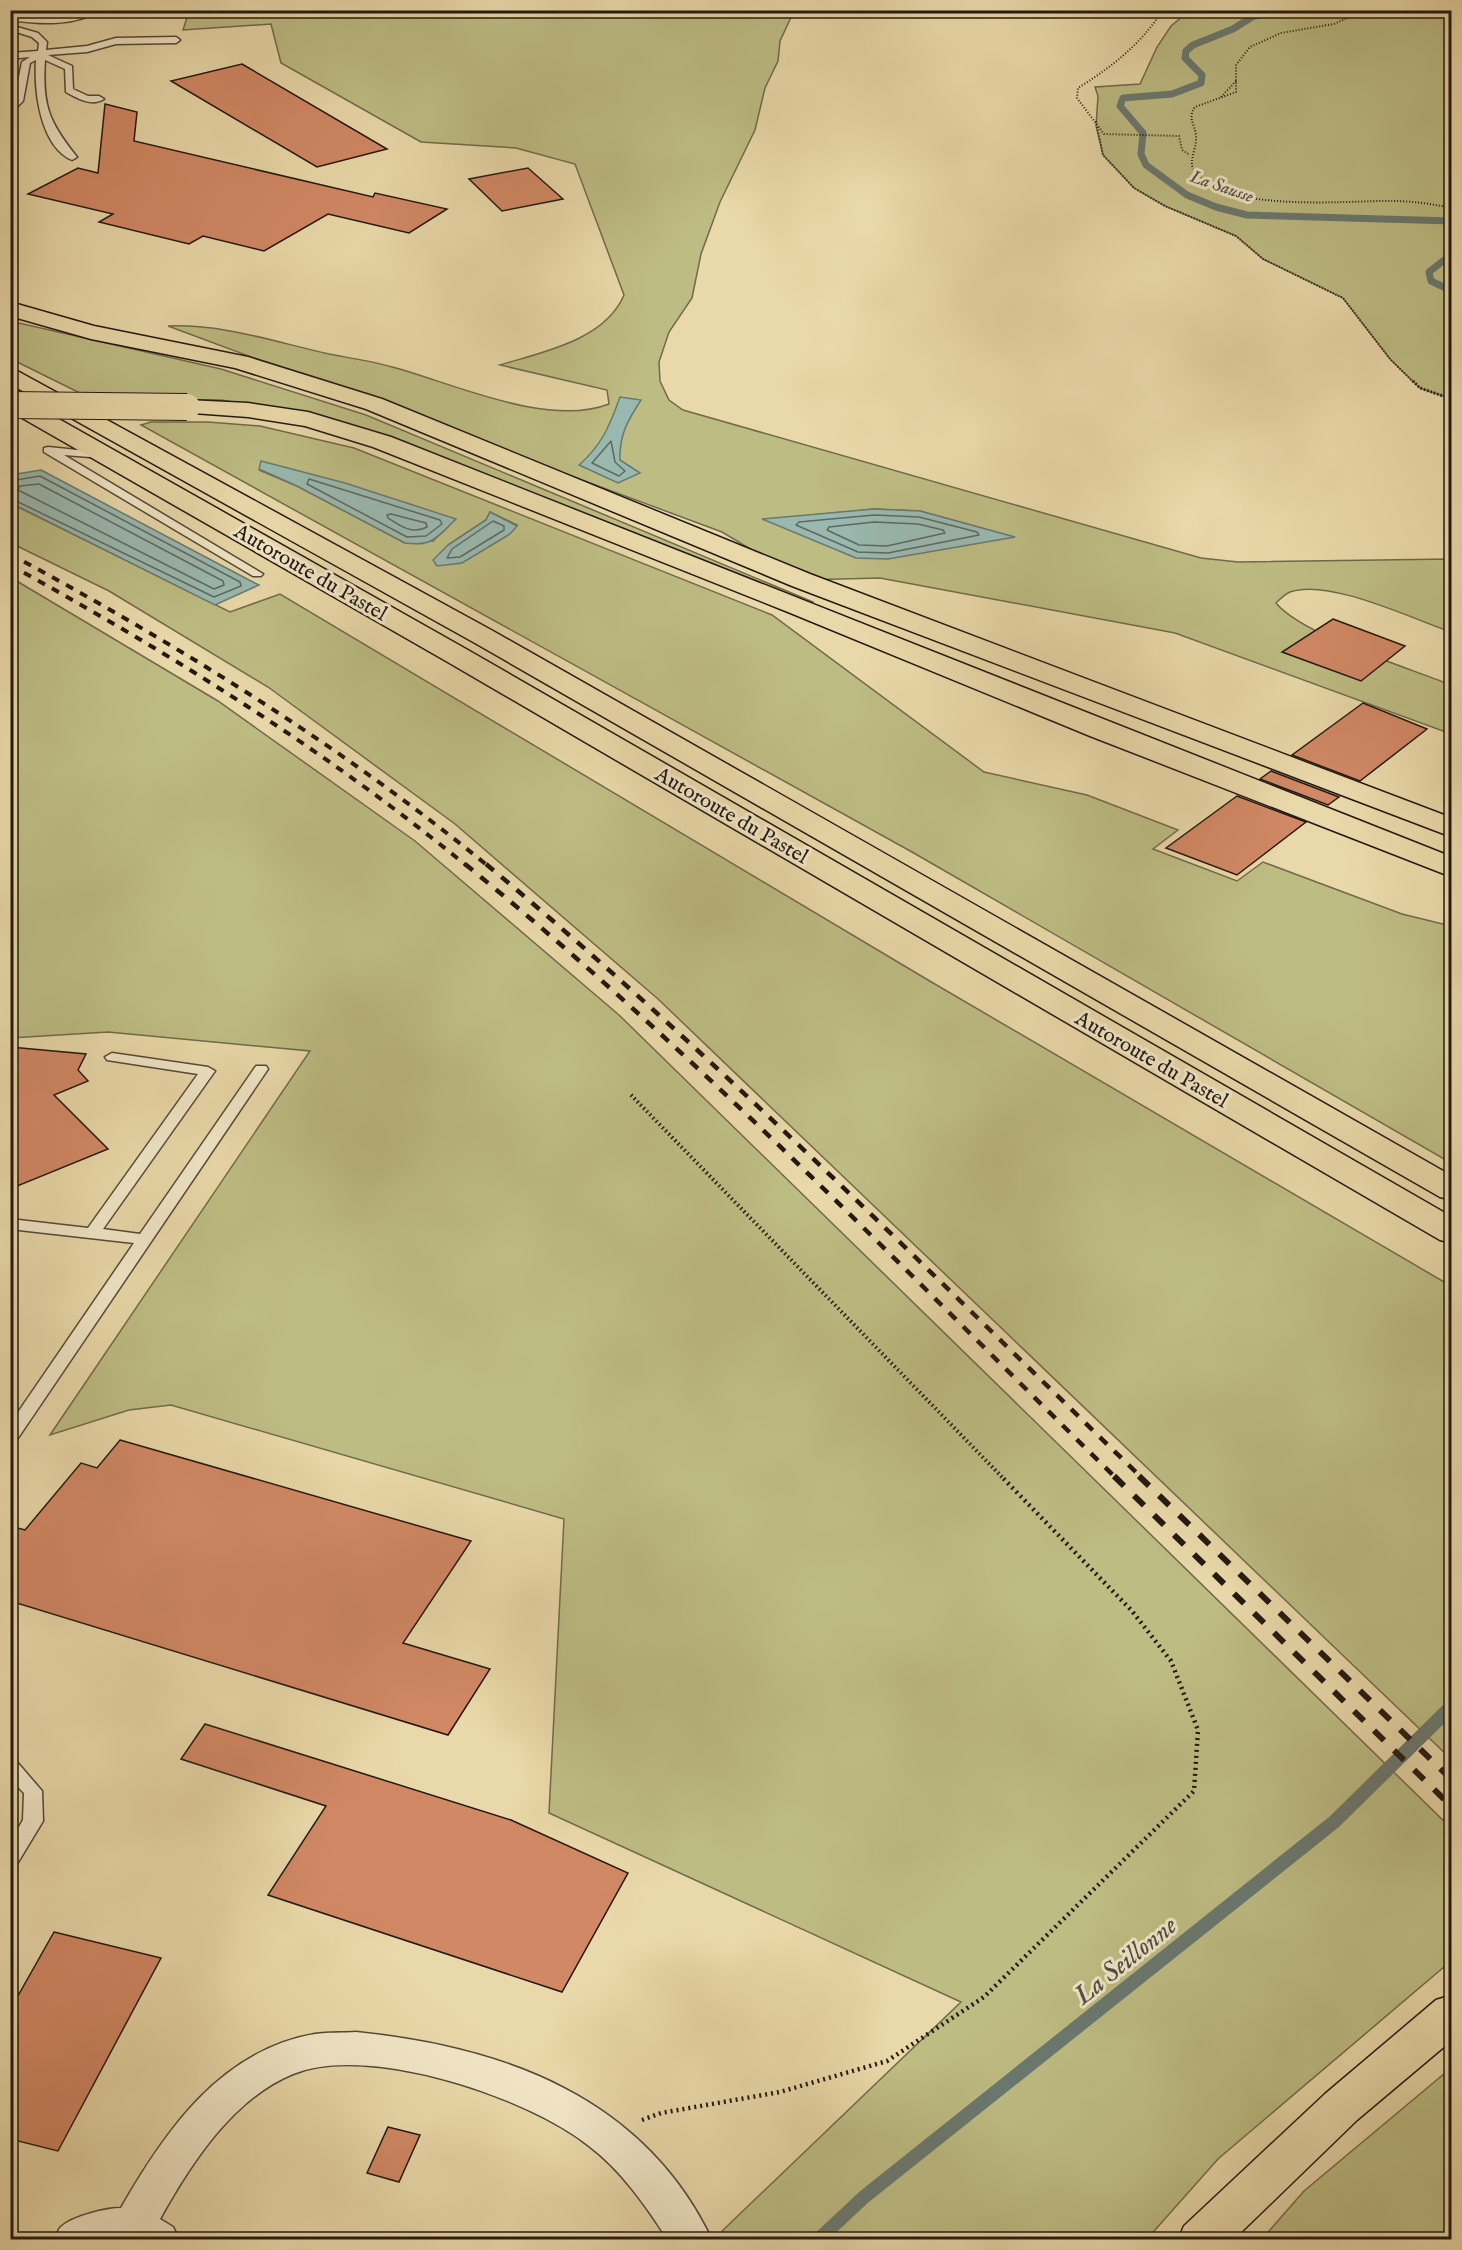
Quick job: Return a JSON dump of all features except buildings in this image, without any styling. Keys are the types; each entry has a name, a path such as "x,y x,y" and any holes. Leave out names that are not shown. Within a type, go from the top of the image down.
{"main road":[{"path":"10,309 91,332 240,362 374,404 801,580 1452,828"},
{"name":"Autoroute du Pastel","path":"10,374 494,643 1452,1190"},
{"path":"10,403 248,410 308,418 382,442 797,606 1100,730 1452,868"},
{"name":"Autoroute du Pastel","path":"10,403 456,655 1452,1232"},
{"path":"1202,2240 1341,2107 1452,2013"}],"street":[{"path":"76,2240 90,2231 112,2226 145,2233 160,2177 190,2136 230,2094 257,2074 284,2059 323,2050 358,2048 403,2055 467,2070 521,2087 560,2105 604,2134 649,2181 691,2240"}],"lane":[{"path":"14,19 45,10"},
{"path":"14,19 68,19 85,16 96,10"},
{"path":"14,19 43,42 41,55 43,115 54,138 72,158"},
{"path":"10,56 41,55 87,49 116,41 176,40"},
{"path":"10,69 41,55 69,68 69,90 86,99 99,99"},
{"path":"10,111 18,101 26,62"},
{"path":"103,455 48,450 257,574"},
{"path":"92,1233 208,1071 112,1057"},
{"path":"10,1437 261,1069"},
{"path":"10,1224 145,1240"},
{"path":"10,1767 33,1791 33,1821 10,1859"}],"path":[{"path":"1163,10 1148,33 1116,64 1078,88 1077,98 1104,134 1179,136 1179,144 1190,155 1194,171 1206,182 1262,200 1292,203 1393,201 1452,208"},
{"path":"1190,155 1196,140 1190,120 1191,112 1195,107 1236,92 1235,70 1238,62 1263,40 1288,31 1336,22 1365,10"},
{"path":"1221,97 1237,80"},
{"path":"1096,121 1103,155 1134,188 1165,206 1236,236 1263,259 1343,298 1390,359 1420,388 1452,399"},
{"path":"604,2134 661,2113 780,2092 887,2061 984,1997 1194,1791 1198,1730 1171,1660 1132,1611 631,1095"}],"shaded area":[{"path":"248,10 794,11 780,41 778,61 765,88 755,130 720,202 701,254 692,298 669,332 659,362 660,381 669,400 683,410 1201,558 1238,562 1451,559 1451,632 1370,602 1326,591 1306,589 1290,592 1276,603 1289,615 1332,639 1451,685 1451,734 1175,633 880,578 802,580 722,532 168,326 229,331 376,363 529,407 558,411 584,410 609,404 607,390 500,365 553,349 588,333 603,323 615,310 624,295 575,164 516,148 421,142 281,63 271,24 183,30 189,11 222,11 224,13","holes":["874,509 920,511 1013,537 764,520"]},
{"path":"1189,11 1451,11 1451,399 1420,388 1390,359 1343,298 1263,259 1236,236 1165,206 1134,188 1103,155 1096,126 1098,96 1095,87 1140,84 1157,47 1171,26"},
{"path":"10,321 221,369 366,415 813,602 811,604 346,424 222,400 92,399 11,359"},
{"path":"151,422 208,422 260,426 354,448 772,615 984,772 1087,795 1178,830 1153,849 1237,881 1263,862 1402,914 1451,926 1451,1163 912,852 141,425","holes":["259,470 398,502 455,519 433,541 405,543 297,486","490,512 517,525 448,545 486,520"]},
{"path":"10,503 230,612 280,594 928,980 1451,1286 1451,1759 658,999 455,824 268,687 109,591 11,543"},
{"path":"10,577 218,701 415,841 619,1015 1451,1828 1451,1961 1218,2159 1147,2239 728,2239 722,2231 961,2002 549,1813 564,1519 171,1405 129,1410 50,1435 310,1051 108,1032 11,1038"},
{"path":"1451,2068 1451,2239 1262,2239 1304,2191"}],"water":[{"path":"620,397 641,400 625,428 620,451 620,460 640,473 618,483 579,465 594,450 604,434"},
{"path":"261,461 345,483 456,519 439,536 428,542 405,543 297,486 259,469"},
{"path":"41,470 259,585 215,605 11,503 11,475"},
{"path":"874,509 920,511 1015,537 888,559 856,558 762,519"},
{"path":"490,512 517,526 510,534 462,563 437,566 433,560 448,545 486,520"}],"waterway":[{"name":"La Sausse","path":"1316,10 1270,12 1252,17 1233,29 1193,45 1186,51 1185,58 1202,75 1201,83 1172,94 1123,98 1120,106 1143,133 1141,154 1146,165 1187,195 1216,207 1247,215 1452,221"},
{"name":"La Sausse","path":"1452,254 1429,272 1431,281 1452,291"},
{"name":"La Sausse","path":"1452,349 1452,361"},
{"name":"La Seillonne","path":"818,2240 864,2197 1334,1822 1452,1706"}],"railway":[{"path":"10,554 135,624 316,738 432,822 488,866"},
{"path":"10,565 129,633 245,705 358,782 467,866"},
{"path":"465,864 551,936 716,1086 877,1241 1115,1477"},
{"path":"486,864 738,1087 1141,1477"},
{"path":"1114,1476 1452,1807"},
{"path":"1139,1476 1452,1780"}]}
